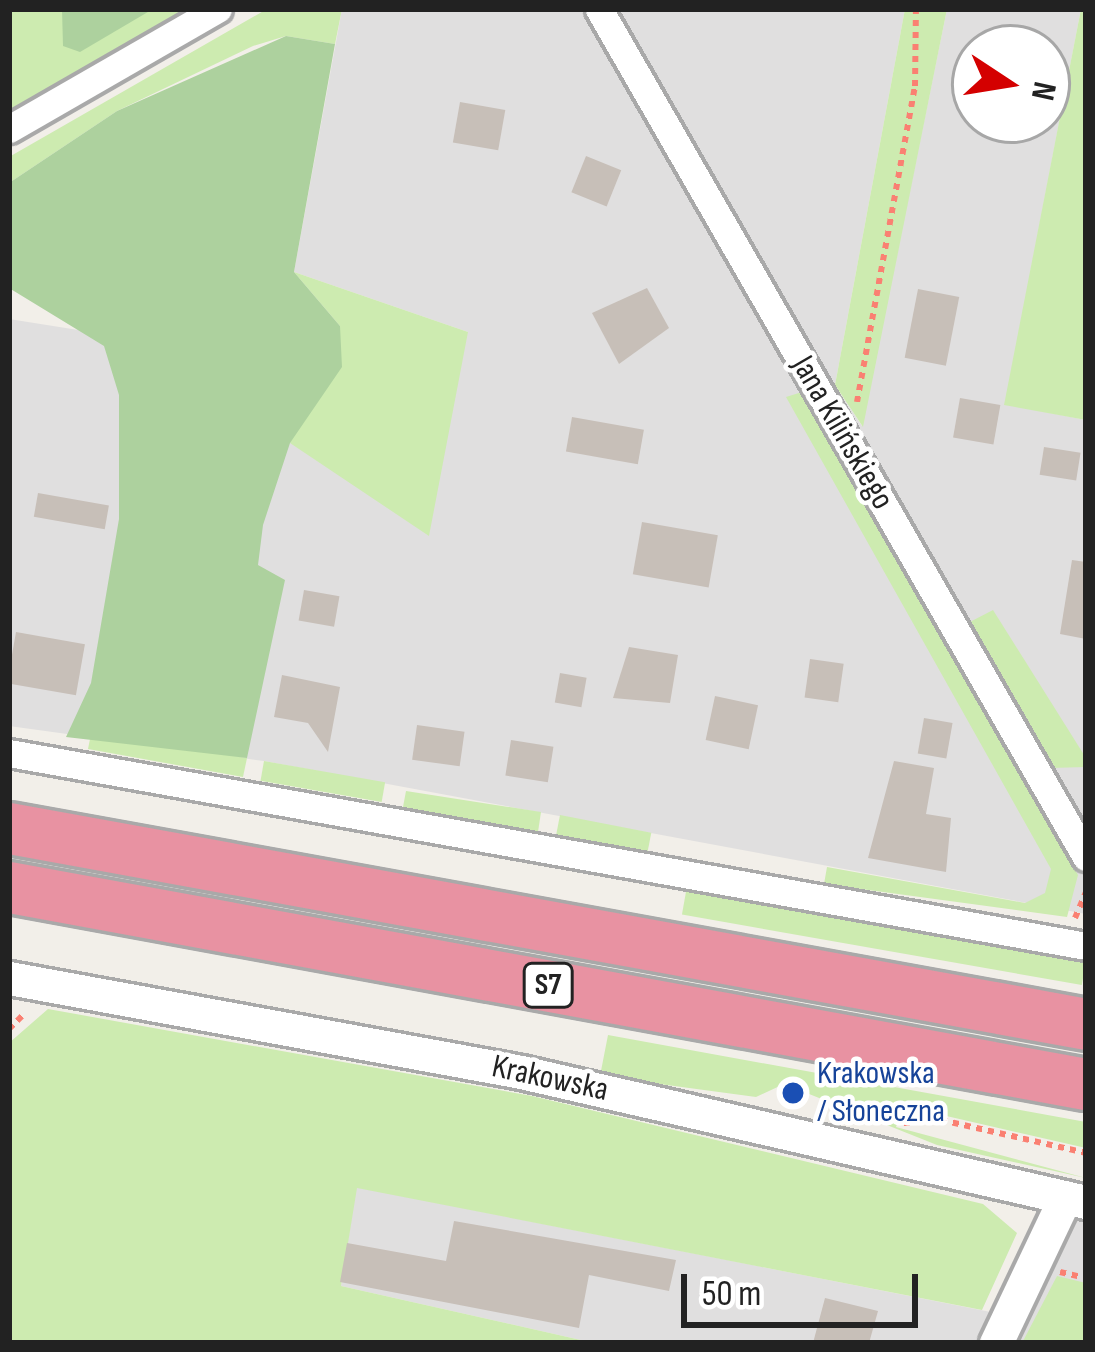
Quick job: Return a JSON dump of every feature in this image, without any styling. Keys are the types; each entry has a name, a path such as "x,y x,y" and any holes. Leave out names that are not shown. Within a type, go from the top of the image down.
{"highway":[{"name":"S7","path":"9,828 1086,1024"},
{"name":"S7","path":"9,886 1086,1084"}],"street":[{"path":"9,128 218,9"},
{"name":"Jana Kilińskiego","path":"599,9 1086,857"},
{"path":"9,754 1086,946"},
{"name":"Krakowska","path":"9,978 521,1072 1075,1200"},
{"path":"996,1343 1075,1200"}],"path":[{"path":"849,446 915,86 916,9"},
{"path":"902,1124 906,1112 1082,1153"},
{"path":"1054,1271 1086,1278"}],"shaded area":[{"path":"342,9 905,9 835,385 862,426 947,9 1081,9 1071,61 1071,24 951,24 951,144 1055,144 1005,404 1086,420 1086,914 264,761 9,726 9,319 135,339 468,332 294,272"},
{"path":"356,1187 1011,1316 1066,1200 1086,1203 1086,1343 594,1343 341,1286"}],"green space":[{"path":"9,9 191,9 9,112"},
{"path":"62,9 153,9 80,52 63,46"},
{"path":"267,9 342,9 335,44 286,36 253,46 117,111 9,183 9,157"},
{"path":"905,9 947,9 863,427 835,385"},
{"path":"1081,9 1086,9 1086,420 1004,405 1055,144 1071,144 1071,60"},
{"path":"286,36 335,44 294,272 340,326 342,367 290,443 263,525 258,565 285,580 247,758 66,737 91,683 119,519 119,395 104,346 9,288 9,183 117,111"},
{"path":"294,272 468,332 429,536 290,443 340,326"},
{"path":"802,392 1078,875 1067,917 824,884 827,867 1025,903 1045,893 1051,869 786,397"},
{"path":"993,610 1086,758 1086,767 1050,768 966,624"},
{"path":"90,739 247,758 243,777 88,749"},
{"path":"264,761 385,782 382,802 261,781"},
{"path":"406,791 541,812 538,832 403,807"},
{"path":"560,815 651,833 647,852 556,835"},
{"path":"687,886 1086,956 1082,985 682,915"},
{"path":"48,1009 532,1096 983,1204 1017,1233 982,1310 357,1188 341,1286 594,1343 9,1343 9,1043"},
{"path":"608,1035 1086,1122 1086,1148 903,1106 896,1127 1086,1178 937,1145 784,1084 756,1097 600,1076"},
{"path":"1057,1276 1086,1283 1086,1343 1022,1343"}],"building":[{"path":"460,102 505,110 498,150 453,142"},
{"path":"586,156 621,170 607,206 571,192"},
{"path":"647,288 669,328 619,364 592,313"},
{"path":"918,289 959,297 946,366 905,358"},
{"path":"960,398 1000,405 993,445 953,437"},
{"path":"572,417 644,430 638,464 566,451"},
{"path":"1044,447 1081,453 1076,480 1040,475"},
{"path":"38,493 109,506 105,529 34,517"},
{"path":"642,522 718,535 709,588 633,574"},
{"path":"1072,560 1086,562 1086,639 1060,634"},
{"path":"304,590 339,596 334,627 299,621"},
{"path":"16,632 85,644 76,695 9,684"},
{"path":"629,647 678,655 670,703 613,698"},
{"path":"810,659 844,664 838,702 805,698"},
{"path":"560,673 587,678 581,707 555,703"},
{"path":"282,675 340,687 328,752 308,723 274,717"},
{"path":"715,696 758,705 749,749 706,740"},
{"path":"924,718 953,723 946,758 918,753"},
{"path":"417,725 465,732 460,766 412,760"},
{"path":"511,740 553,747 548,782 505,776"},
{"path":"894,761 934,768 926,814 951,818 946,872 868,858"},
{"path":"454,1221 676,1260 669,1291 589,1275 579,1328 340,1282 347,1243 446,1261"},
{"path":"825,1298 878,1311 869,1343 813,1343"}],"place":[{"name":"Krakowska / Słoneczna","path":"793,1093"}]}
